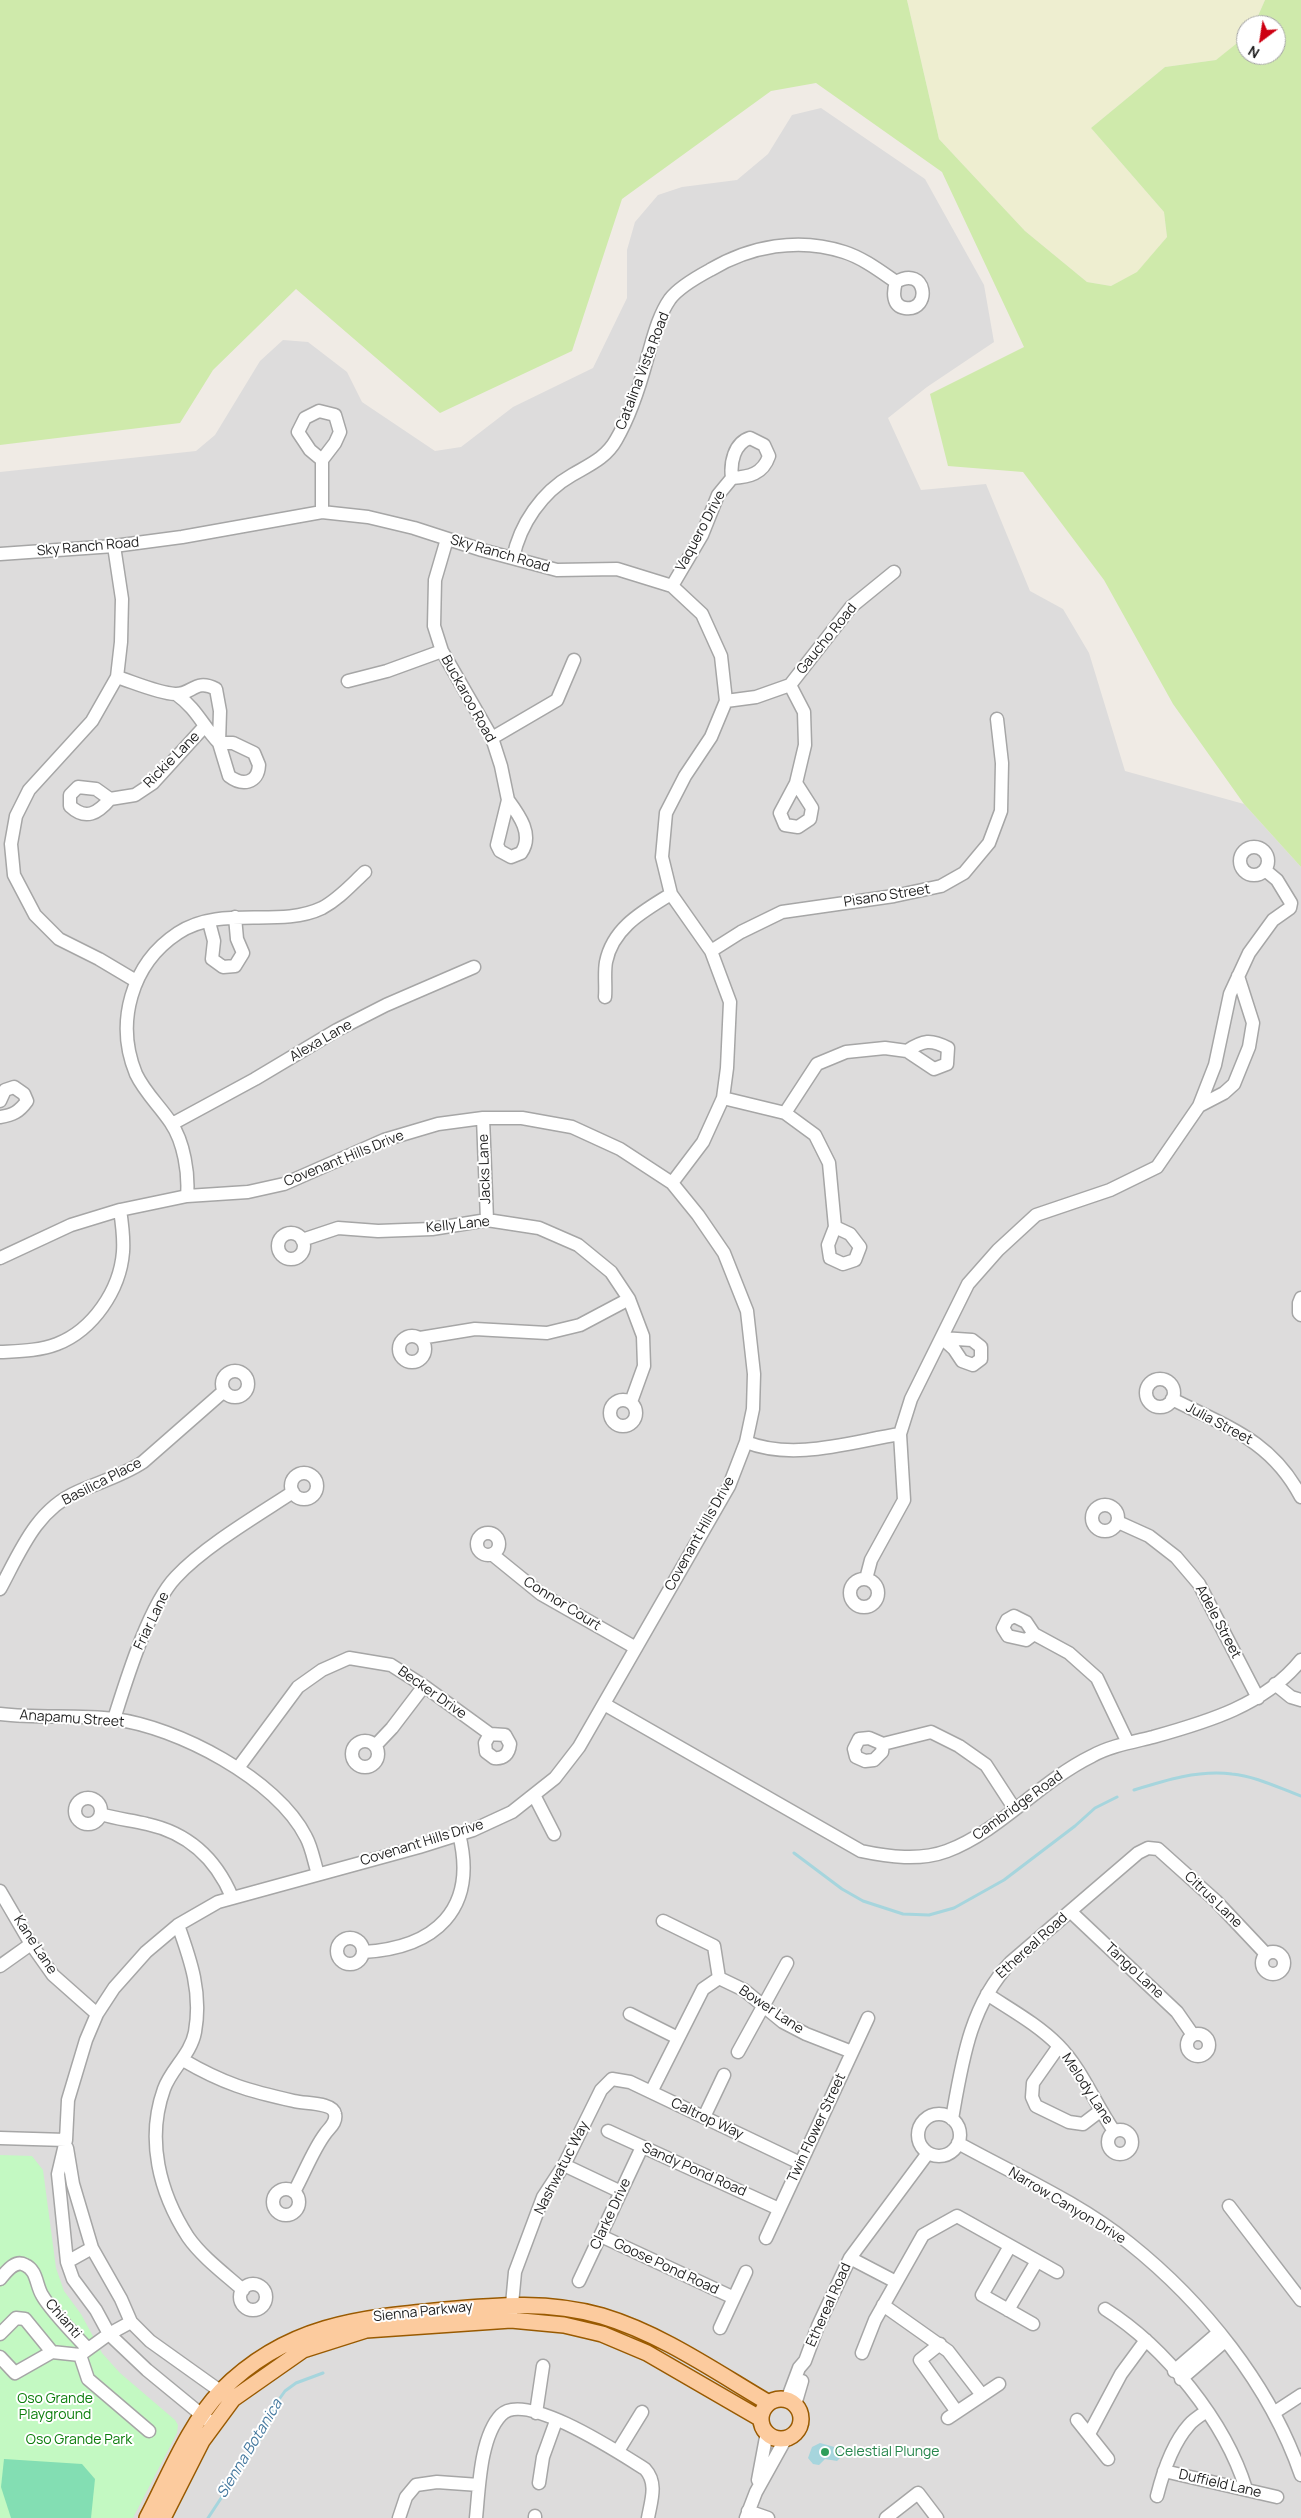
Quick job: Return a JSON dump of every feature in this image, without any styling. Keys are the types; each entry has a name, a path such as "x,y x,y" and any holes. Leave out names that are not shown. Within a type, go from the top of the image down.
{"main road":[{"name":"Sienna Parkway","path":"147,2518 189,2436 208,2420 227,2395 270,2353 305,2334 334,2325 412,2312 510,2304 572,2308 627,2326 668,2345 769,2403"},
{"name":"Sienna Parkway","path":"227,2395 302,2350 340,2336 366,2330 511,2320 564,2325 602,2334 648,2353 764,2425"},
{"path":"769,2403 778,2399 791,2403"},
{"name":"Ethereal Road","path":"764,2425 769,2403"},
{"name":"Ethereal Road","path":"786,2438 797,2430 800,2424 800,2415 791,2403"},
{"name":"Sienna Parkway","path":"163,2518 202,2441 208,2420"},
{"path":"764,2425 776,2438 786,2438"}],"street":[{"name":"Catalina Vista Road","path":"513,558 517,538 532,513 549,492 571,475 597,462 616,441 642,378 656,329 670,298 699,276 732,256 771,247 804,244 845,252 871,265 896,282"},
{"path":"322,460 322,512"},
{"name":"Vaquero Drive","path":"672,586 702,535 718,495 732,478"},
{"name":"Sky Ranch Road","path":"0,554 114,546 182,537 322,512 368,517 557,570 617,569 672,586 702,614 721,656 726,701 711,737 685,776 666,813 662,857 671,894 711,951 730,1002 727,1068 723,1098 703,1142 672,1183"},
{"name":"Buckaroo Road","path":"447,539 435,580 433,598 434,626 442,651 492,738 501,766 508,800"},
{"path":"114,546 122,599 122,642 117,677 92,721 29,790 16,816 6,844 14,875 35,915 59,939 99,958 136,981"},
{"name":"Gaucho Road","path":"726,701 756,697 790,685 851,607 894,572"},
{"path":"348,681 387,671 442,651"},
{"path":"492,738 557,700 574,660"},
{"path":"117,677 176,694 197,711 204,727 219,743 220,711 216,689 208,685 197,685 176,694"},
{"path":"790,685 804,712 805,745 796,783"},
{"name":"Pisano Street","path":"711,951 741,932 782,912 894,896 941,886 964,873 989,843 1001,811 1002,763 997,719"},
{"name":"Rickie Lane","path":"110,799 135,795 153,783 204,727"},
{"path":"866,1579 871,1560 904,1500 900,1434 911,1399 942,1338 951,1314 968,1284 998,1250 1036,1215 1110,1190 1157,1167 1199,1106 1216,1066 1230,994 1238,976 1249,953 1273,920 1290,908 1291,903 1277,880 1265,870"},
{"path":"188,1196 185,1164 172,1124 141,1083 127,1045 127,1019 136,981 153,955 171,938 193,926 235,917 299,914 313,911 336,899 366,872"},
{"path":"605,997 606,962 614,939 635,917 671,894"},
{"path":"209,922 214,942 212,959 223,967 235,966 243,953 237,939 235,917"},
{"name":"Alexa Lane","path":"172,1124 222,1095 255,1079 337,1030 386,1005 474,967"},
{"path":"1199,1106 1224,1093 1234,1084 1249,1047 1253,1023 1238,976"},
{"path":"785,1113 817,1064 846,1052 885,1048 907,1051"},
{"path":"0,1101 5,1090 14,1087 24,1094 27,1101 21,1110 14,1114 0,1117"},
{"path":"723,1098 785,1113 815,1135 829,1163 835,1227"},
{"name":"Covenant Hills Drive","path":"0,1258 71,1224 120,1210 188,1196 248,1192 284,1184 384,1140 438,1124 483,1118 522,1118 572,1127 620,1149 672,1183 698,1215 724,1253 747,1311 754,1374 752,1409 746,1442 729,1486 579,1746 555,1778 512,1812 459,1834 232,1897 178,1925 146,1952 114,1988 97,2014 86,2040 68,2100 66,2140 58,2174 67,2262 73,2279 96,2310 109,2334 147,2370 208,2420"},
{"name":"Jacks Lane","path":"483,1118 487,1220"},
{"path":"0,1352 41,1348 57,1344 87,1324 98,1312 111,1292 120,1268 123,1252 120,1210"},
{"name":"Kelly Lane","path":"302,1240 338,1228 378,1231 432,1229 487,1220 539,1228 578,1245 611,1272 629,1299 643,1336 644,1366 631,1402"},
{"path":"1301,1298 1298,1303 1301,1315"},
{"path":"420,1338 475,1329 547,1333 580,1325 629,1299"},
{"name":"Basilica Place","path":"0,1588 28,1537 46,1512 75,1493 130,1471 143,1462 224,1391"},
{"name":"Julia Street","path":"1172,1399 1254,1441 1273,1456 1289,1475 1301,1498"},
{"path":"746,1442 769,1449 802,1450 900,1434"},
{"name":"Friar Lane","path":"114,1719 130,1669 162,1598 175,1577 201,1555 293,1492"},
{"name":"Adele Street","path":"1118,1522 1149,1536 1176,1557 1199,1584 1258,1698"},
{"name":"Connor Court","path":"493,1555 541,1594 636,1648"},
{"path":"1034,1634 1069,1653 1097,1678 1128,1743"},
{"name":"Becker Drive","path":"238,1768 298,1687 322,1670 349,1658 390,1664 490,1734"},
{"name":"Cambridge Road","path":"604,1704 861,1851 890,1857 911,1857 945,1852 980,1837 1049,1781 1092,1755 1192,1726 1231,1712 1258,1698 1292,1671 1301,1660"},
{"path":"1275,1684 1291,1697 1301,1700"},
{"path":"375,1746 392,1728 424,1686"},
{"name":"Anapamu Street","path":"0,1714 27,1717 114,1719 151,1728 200,1746 238,1768 278,1800 306,1837 318,1874"},
{"path":"883,1744 931,1732 959,1746 986,1765 1014,1808"},
{"path":"534,1795 554,1834"},
{"path":"101,1814 172,1831 196,1846 218,1869 232,1897"},
{"path":"363,1952 396,1949 412,1944 432,1933 444,1922 455,1904 464,1877 465,1857 459,1834"},
{"name":"Ethereal Road","path":"952,2119 957,2086 975,2018 993,1980 1010,1962 1138,1853 1148,1848 1158,1849"},
{"name":"Citrus Lane","path":"1158,1849 1216,1901 1266,1954"},
{"name":"Kane Lane","path":"0,1891 31,1944 53,1975 97,2014"},
{"name":"Tango Lane","path":"1071,1912 1178,2012 1193,2035"},
{"path":"651,2092 703,1988 719,1978 714,1946 662,1921"},
{"path":"178,1925 190,1958 198,1998 194,2034 183,2060 164,2087 154,2127 157,2167 170,2202 188,2237 243,2290"},
{"path":"0,1966 31,1944"},
{"path":"738,2052 787,1963"},
{"name":"Bower Lane","path":"719,1978 744,1990 763,2007 806,2034 852,2052"},
{"name":"Melody Lane","path":"987,1994 1033,2023 1059,2046 1076,2068 1114,2132"},
{"path":"630,2014 678,2038"},
{"name":"Twin Flower Street","path":"766,2238 868,2018"},
{"path":"1059,2046 1033,2083 1032,2097 1036,2106 1069,2122 1083,2124 1100,2111"},
{"path":"183,2060 219,2080 242,2089 310,2105 328,2105 333,2109 335,2122 324,2135 294,2192"},
{"path":"704,2117 724,2074"},
{"name":"Caltrop Way","path":"612,2079 630,2082 800,2163"},
{"name":"Nashwatuc Way","path":"511,2320 510,2304 515,2272 544,2197 564,2165 601,2090 612,2079"},
{"name":"Ethereal Road","path":"940,2114 957,2086"},
{"path":"940,2114 952,2119 959,2130 958,2143 946,2155 933,2156 928,2153 919,2144 918,2132 924,2120 940,2114"},
{"name":"Sandy Pond Road","path":"608,2131 779,2209"},
{"path":"0,2138 66,2140"},
{"name":"Covenant Hills Drive","path":"66,2140 72,2184 92,2248 121,2299 131,2322 150,2341 227,2395"},
{"name":"Narrow Canyon Drive","path":"958,2143 1078,2209 1129,2242 1193,2301 1253,2377 1275,2412 1290,2444 1301,2475"},
{"name":"Clarke Drive","path":"579,2282 642,2147"},
{"name":"Ethereal Road","path":"791,2403 806,2370 805,2362 818,2326 850,2258 928,2153"},
{"path":"564,2165 621,2192"},
{"path":"1229,2206 1301,2300"},
{"path":"862,2353 883,2306 923,2235 957,2216 1057,2272"},
{"name":"Goose Pond Road","path":"600,2236 732,2297"},
{"path":"1010,2246 982,2295 1033,2324"},
{"path":"67,2262 92,2248"},
{"path":"850,2258 896,2282"},
{"path":"1008,2310 1037,2261"},
{"name":"Chianti","path":"0,2279 12,2266 21,2263 27,2265 33,2272 42,2295 84,2352"},
{"path":"720,2328 732,2297 746,2272"},
{"path":"883,2306 948,2351 982,2396"},
{"path":"1105,2309 1126,2322 1146,2340 1207,2411 1226,2440 1238,2464 1246,2489"},
{"name":"Chianti","path":"0,2334 16,2318 25,2319 52,2352 84,2352 109,2334 131,2322"},
{"path":"1177,2375 1221,2337"},
{"path":"1090,2434 1121,2374 1146,2340"},
{"path":"940,2344 920,2360 953,2415 999,2384"},
{"path":"0,2357 15,2373 52,2352"},
{"path":"84,2352 88,2379 149,2431"},
{"path":"536,2413 544,2366"},
{"path":"1275,2412 1301,2395"},
{"path":"476,2518 479,2485 486,2447 497,2420 510,2409 536,2413 594,2436 650,2475 652,2491 648,2518"},
{"path":"1157,2496 1164,2471 1189,2425 1207,2411"},
{"path":"618,2451 642,2412"},
{"path":"1077,2420 1108,2459"},
{"path":"539,2483 543,2457 556,2421"},
{"name":"Ethereal Road","path":"756,2492 764,2425"},
{"name":"Ethereal Road","path":"747,2514 756,2492 786,2438"},
{"name":"Duffield Lane","path":"1164,2471 1277,2497"},
{"path":"399,2518 406,2497 416,2484 437,2482 479,2485"},
{"path":"886,2518 918,2493 937,2518"},
{"path":"747,2514 768,2518"}],"shaded area":[{"path":"821,108 925,179 984,285 994,342 927,387 888,418 921,490 986,484 1030,591 1063,609 1089,653 1125,771 1244,804 1301,867 1301,2518 0,2518 0,472 196,451 215,435 260,361 283,340 308,342 347,372 362,402 435,451 461,447 513,407 593,368 627,298 627,250 635,222 658,195 682,187 737,180 768,154 792,115"},
{"path":"945,2355 971,2390 957,2401 931,2367"}],"green space":[{"path":"0,0 907,0 939,139 1025,231 1087,282 1111,286 1137,272 1167,237 1164,212 1091,128 1165,67 1216,60 1236,44 1236,65 1286,65 1286,15 1258,15 1265,0 1301,0 1301,867 1244,804 1173,704 1104,580 1023,472 948,466 930,394 1024,347 942,172 816,83 771,91 622,199 572,351 440,413 296,289 213,370 180,423 0,445"},
{"path":"907,0 1265,0 1258,15 1236,15 1236,47 1216,60 1165,67 1091,128 1164,212 1167,237 1137,273 1111,286 1087,282 1025,231 939,139"},
{"name":"Oso Grande Park","path":"0,2155 32,2156 43,2170 56,2268 64,2291 81,2314 102,2353 120,2373 175,2420 178,2425 177,2433 133,2518 0,2518"},
{"path":"4,2459 82,2464 95,2479 91,2518 11,2518 1,2487"}],"water":[{"name":"Celestial Plunge","path":"820,2443 838,2448 842,2456 837,2461 825,2459 819,2465 813,2464 808,2458 812,2447"}],"waterway":[{"path":"1134,1790 1182,1777 1219,1773 1249,1777 1301,1796"},
{"path":"794,1853 842,1889 863,1901 903,1914 929,1915 954,1908 1004,1880 1075,1826 1095,1808 1117,1797"},
{"name":"Sienna Botanica","path":"208,2518 262,2436 275,2405 285,2391 296,2383 323,2373"}],"place":[{"name":"Celestial Plunge","path":"825,2452"}],"park label":[{"name":"Oso Grande Playground","path":"55,2408"}]}
